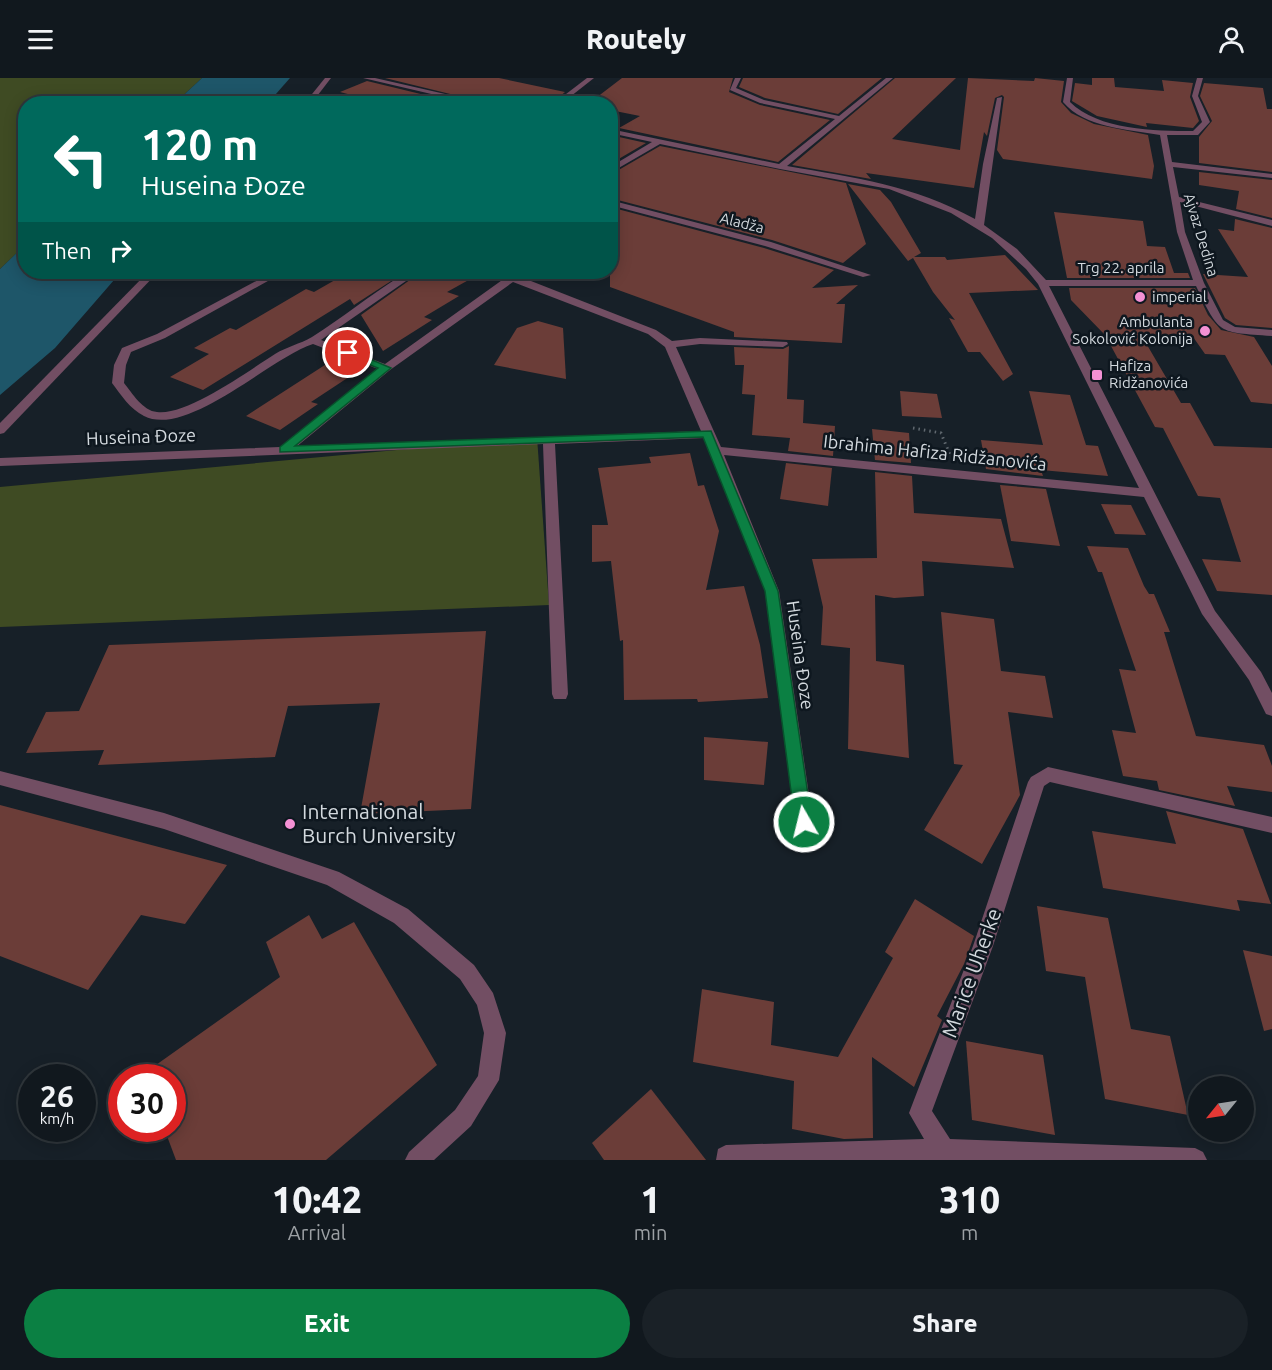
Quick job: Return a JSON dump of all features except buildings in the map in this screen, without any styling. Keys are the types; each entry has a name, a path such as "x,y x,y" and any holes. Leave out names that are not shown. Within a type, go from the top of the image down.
{"street":[{"path":"313,96 328,78"},
{"path":"366,78 449,96"},
{"path":"567,96 591,78"},
{"path":"738,78 732,88 739,93 762,102 837,118"},
{"path":"781,167 837,118 890,78"},
{"path":"1070,78 1066,102 1076,112 1107,124 1163,134 1195,133 1206,122 1195,96 1200,78"},
{"path":"979,226 987,164 1000,98"},
{"path":"618,133 908,191 979,226 1015,251 1043,283 1209,614 1255,676 1272,709"},
{"name":"Ajvaz Dedina","path":"1163,134 1181,232 1198,283 1219,322 1233,330 1272,333"},
{"path":"618,166 659,141"},
{"path":"1168,164 1272,176"},
{"path":"1173,198 1272,223"},
{"name":"Aladža","path":"618,204 768,244 866,275"},
{"path":"0,430 146,279"},
{"path":"266,279 161,336 126,351 120,365 118,383 132,401 153,416 165,417 182,412 219,394 296,347 314,341 402,279"},
{"path":"284,450 386,368 511,279"},
{"path":"515,279 652,332 670,345 700,340 783,344"},
{"name":"Trg 22. aprila","path":"1043,283 1198,283"},
{"path":"314,341 386,368"},
{"name":"Huseina Đoze","path":"670,345 707,434 716,450 772,591 804,822"},
{"name":"Huseina Đoze","path":"0,462 707,434"},
{"path":"549,440 560,694"},
{"name":"Ibrahima Hafiza Ridžanovića","path":"716,450 1149,494"},
{"name":"Marice Uherke","path":"944,1150 920,1113 983,946 1037,782 1048,774 1272,825"},
{"path":"0,778 164,821 332,878 401,916 467,972 486,1000 495,1033 488,1080 463,1118 417,1160"},
{"path":"726,1157 944,1150 1007,1157 1195,1160"}],"path":[{"path":"913,428 941,433 949,452 950,475"}],"green space":[{"path":"0,78 202,78 183,96 18,96 18,252 0,269"},
{"path":"537,437 549,605 0,627 0,487"}],"water":[{"path":"202,78 290,78 274,96 183,96"},
{"path":"18,252 18,279 115,279 55,348 0,395 0,269"}],"place":[{"name":"imperial","path":"1140,297"},
{"name":"Ambulanta Sokolović Kolonija","path":"1205,331"},
{"name":"Hafiza Ridžanovića","path":"1097,375"},
{"name":"International Burch University","path":"290,824"}],"route":[{"path":"348,353 386,368 284,450 707,434 716,450 772,591 804,822"}]}
